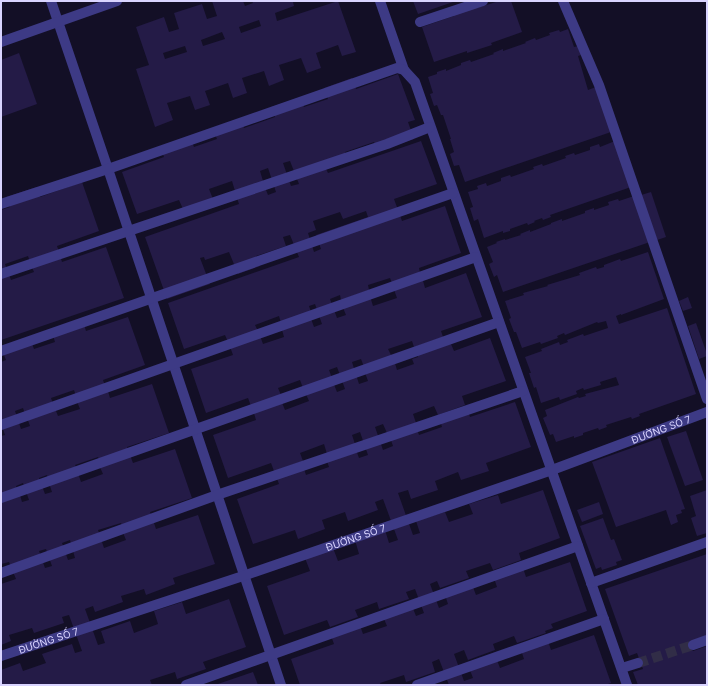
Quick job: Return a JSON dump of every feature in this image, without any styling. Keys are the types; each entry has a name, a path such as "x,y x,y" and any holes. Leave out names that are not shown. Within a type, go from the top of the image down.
{"lane":[{"path":"50,1 129,231 280,685"},
{"path":"1,42 117,1"},
{"path":"380,1 404,70 415,82 627,685"},
{"path":"420,22 483,1"},
{"path":"563,1 600,85 707,399"},
{"path":"1,204 108,169 397,68 404,70"},
{"path":"1,274 387,144 430,127"},
{"path":"1,352 453,193"},
{"path":"1,425 476,257"},
{"path":"1,498 499,322"},
{"path":"1,573 217,495 523,391"},
{"name":"ĐƯỜNG SỐ 7","path":"1,656 243,576 552,470 707,412"},
{"path":"591,582 707,542"},
{"path":"186,685 578,546"},
{"path":"417,685 604,619"},
{"path":"693,645 707,640"},
{"path":"622,668 638,663"}],"building":[{"path":"212,1 243,1 245,6 253,3 252,1 297,1 293,2 294,6 275,13 277,21 338,1 356,52 342,56 338,45 316,53 321,68 307,73 301,58 279,65 284,80 269,86 264,71 242,78 247,93 233,98 228,83 205,91 210,105 195,110 190,96 167,103 173,120 155,127 136,69 149,65 136,27 164,17 169,32 179,29 174,13 202,4 207,19 217,16","holes":["259,20 261,26 241,33 239,27","222,32 225,39 203,46 201,40","185,46 187,52 165,59 163,53"]},
{"path":"413,1 456,1 418,14"},
{"path":"499,1 511,1 522,32 491,43 492,45 467,53 467,51 434,62 422,27 454,16 453,13 476,5 477,8"},
{"path":"568,29 574,47 578,46 581,55 578,56 588,90 596,87 611,132 465,182 459,165 454,166 450,154 454,152 451,139 443,115 441,115 437,105 434,106 430,94 433,93 428,77 437,74 437,72 446,69 446,71 461,65 461,63 470,60 471,62 494,54 493,53 503,49 503,51 526,43 525,42 535,38 536,40 550,35 549,33 559,30 560,32"},
{"path":"19,53 37,104 1,117 1,60"},
{"path":"398,74 415,120 408,122 414,139 378,151 374,142 345,152 348,162 326,169 328,173 421,141 437,184 394,199 402,221 445,206 461,253 419,268 420,273 392,283 390,278 368,285 369,290 341,300 340,295 330,299 337,318 346,315 341,303 369,293 373,306 397,298 393,287 422,277 425,288 466,273 482,317 441,331 443,337 414,347 412,341 388,349 392,357 364,367 361,359 352,362 359,384 368,381 364,370 394,360 397,370 414,364 412,359 418,357 417,352 451,344 454,351 490,338 506,381 462,396 465,405 438,415 434,406 413,414 416,423 387,433 383,424 375,427 383,450 393,446 389,435 416,426 419,435 442,427 439,417 467,408 470,417 515,402 531,447 486,463 489,471 461,480 458,472 435,481 438,490 411,499 408,490 398,493 413,535 420,533 416,521 445,512 449,522 473,514 469,504 498,495 501,504 543,490 560,538 519,553 521,560 493,570 490,563 466,571 469,578 440,588 437,581 430,584 439,608 448,604 444,592 471,582 476,595 497,587 493,575 522,565 526,577 570,562 587,611 551,624 553,628 545,631 546,633 517,643 514,636 493,644 495,650 468,660 464,650 454,654 464,681 473,678 468,665 495,655 500,668 524,659 520,647 547,638 551,650 594,635 611,683 605,685 449,685 439,659 432,662 435,672 406,682 404,675 380,683 381,685 300,685 291,659 334,644 329,630 358,620 363,634 387,626 381,612 410,601 416,616 424,613 415,589 406,592 409,599 379,609 377,602 355,610 358,617 330,627 327,620 284,635 267,586 310,571 305,558 333,548 338,561 359,554 355,540 385,530 389,543 398,540 383,499 375,502 378,510 348,521 345,512 322,520 325,529 298,539 295,530 253,544 237,499 279,484 276,476 303,466 306,475 329,467 326,458 355,447 359,458 368,455 360,432 352,435 355,444 327,454 324,444 300,453 303,461 274,471 271,463 228,478 213,435 256,420 253,410 281,400 285,410 309,401 305,392 333,382 337,392 345,389 337,367 329,370 332,378 303,388 300,380 278,388 281,395 251,406 248,398 206,413 191,369 233,355 229,344 259,333 263,344 284,337 281,326 310,316 314,327 322,324 315,304 309,306 311,312 281,323 279,316 255,325 258,331 228,342 225,335 184,349 168,303 299,257 290,235 283,237 286,246 256,256 260,266 238,274 229,252 205,260 204,257 200,258 210,284 167,299 145,237 239,204 236,195 264,185 268,195 276,192 268,168 260,171 263,181 235,191 232,181 209,189 213,199 183,209 179,200 137,214 122,172 164,157 160,147 190,137 194,147 217,139 213,129 241,119 244,128 275,117 271,107 301,97 304,107 328,99 324,88 352,78 356,89","holes":["290,161 299,184 291,186 283,163","366,211 368,217 316,235 321,249 314,252 308,233 316,230 313,221 340,212 343,219"]},
{"path":"615,141 631,187 550,215 551,217 543,220 542,218 528,225 527,223 510,229 510,231 503,233 503,231 484,238 478,219 474,221 470,208 473,207 468,192 478,189 477,186 486,183 487,186 501,181 501,178 510,175 511,177 534,169 533,167 542,164 543,166 566,158 565,156 574,153 575,155 590,150 590,147 599,144 600,147"},
{"path":"82,182 99,231 57,246 59,252 30,262 28,256 5,264 7,270 1,272 1,210 10,207 6,197 37,187 40,197"},
{"path":"651,192 666,237 657,240 641,195"},
{"path":"634,196 650,242 503,292 497,275 494,277 489,264 493,262 487,247 497,243 496,242 521,235 520,234 530,230 530,232 562,219 562,221 585,213 585,211 594,208 594,210 609,205 608,202 618,199 619,201"},
{"path":"106,247 124,298 1,340 1,274 8,272 11,280 34,272 31,265 60,255 62,262"},
{"path":"648,252 664,299 616,316 619,324 667,308 696,394 639,414 640,416 632,419 631,417 606,425 607,427 599,430 598,428 574,438 574,436 556,442 553,434 550,435 543,418 547,416 545,410 578,397 586,396 585,394 619,385 616,377 600,382 601,385 584,390 583,388 576,391 577,394 560,400 559,397 541,403 536,387 534,388 529,373 531,373 525,357 542,351 541,349 559,342 560,345 568,342 567,340 583,334 584,336 608,328 606,321 597,322 565,335 564,333 557,336 558,338 541,344 540,342 522,348 509,319 511,318 505,301 524,295 523,293 580,275 579,273 596,267 597,269 604,267 604,265 620,259 621,261"},
{"path":"688,297 692,308 683,311 679,301"},
{"path":"128,317 145,365 103,380 105,386 76,396 74,390 51,398 53,404 25,414 23,408 15,411 21,429 30,426 26,415 54,406 58,416 80,409 76,399 107,388 110,398 152,384 169,433 127,447 129,452 100,462 98,457 75,465 77,469 48,479 47,475 39,478 45,494 52,492 49,483 78,473 81,482 103,474 99,465 130,455 133,463 175,449 192,498 150,512 152,518 123,529 121,523 98,530 104,548 126,540 122,530 153,520 156,529 198,515 215,564 173,578 175,584 146,595 144,589 121,596 123,602 95,612 93,606 85,609 98,645 105,643 101,631 130,621 134,633 158,624 154,611 182,602 186,614 229,599 246,647 203,662 206,669 177,679 175,672 150,680 152,685 1,685 1,670 20,663 23,671 46,663 42,654 72,644 75,653 82,651 69,615 62,617 64,623 34,633 32,628 9,635 11,641 1,645 1,584 16,579 9,562 1,564 1,499 19,492 22,502 29,500 23,483 16,486 18,492 1,498 1,436 5,435 1,423 1,362 6,360 1,348 30,338 34,349 55,342 52,332 83,321 86,331","holes":["70,540 75,558 68,560 62,543","46,549 52,566 45,568 39,551"]},
{"path":"696,323 707,354 707,356 699,359 688,326"},
{"path":"686,431 703,480 685,486 667,437"},
{"path":"660,438 685,509 681,510 682,513 676,515 678,522 671,525 666,510 616,527 592,462"},
{"path":"707,490 707,533 697,536 691,518 696,516 690,496"},
{"path":"599,502 603,514 582,522 577,510"},
{"path":"603,518 611,540 614,539 622,560 616,562 617,565 602,570 601,567 596,569 580,526"},
{"path":"707,554 707,636 690,642 693,651 707,646 707,685 638,685 633,672 643,669 637,653 629,656 605,589"},
{"path":"253,672 258,685 215,685"}],"tunnel":[{"path":"638,663 693,645"}]}
